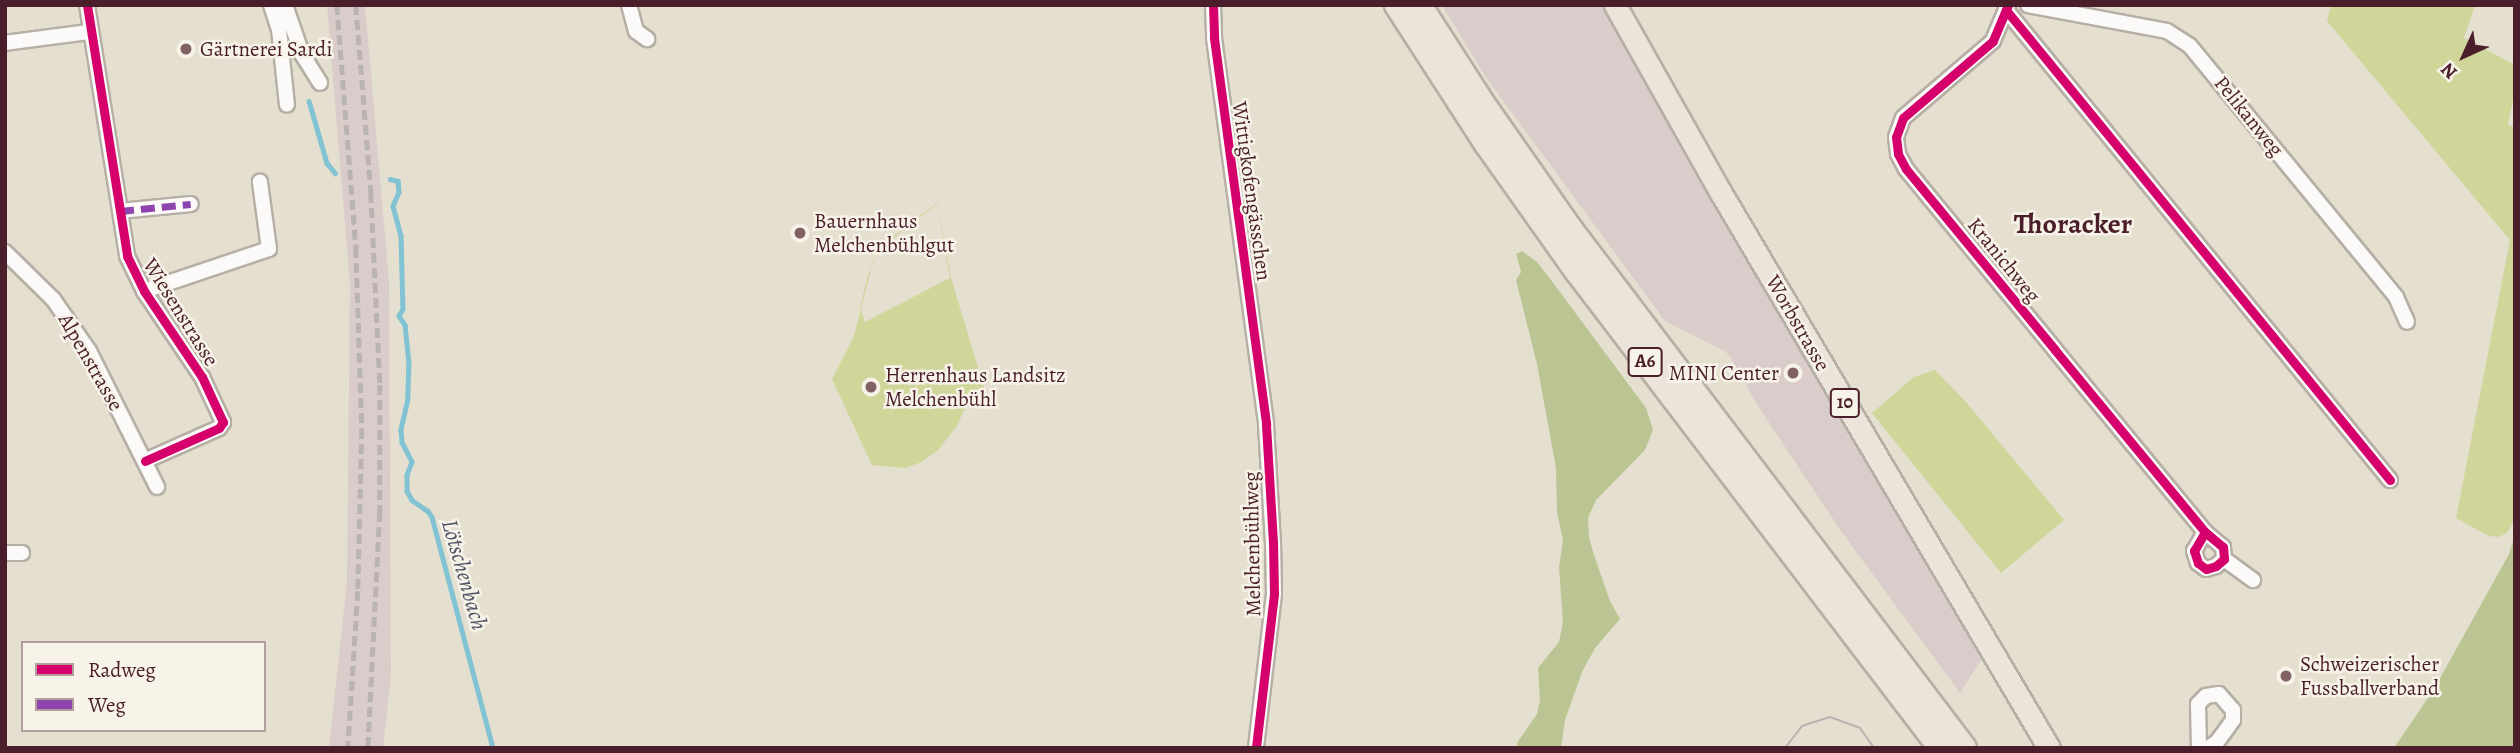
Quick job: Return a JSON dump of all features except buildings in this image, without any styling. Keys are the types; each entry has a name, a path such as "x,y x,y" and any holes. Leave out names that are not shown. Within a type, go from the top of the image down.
{"highway":[{"name":"A6","path":"1397,5 1479,133 1570,261 1941,748"},
{"name":"A6","path":"1419,5 1479,100 1570,229 1964,748"}],"main road":[{"name":"Worbstrasse","path":"1615,5 1721,193 2049,748"}],"street":[{"name":"Wiesenstrasse","path":"87,5 89,32 127,256 144,290 201,377 223,422 219,428 145,461"},
{"path":"271,5 279,29 287,105"},
{"path":"285,5 302,54 320,83"},
{"path":"629,5 636,31 647,39"},
{"name":"Wittigkofengässchen","path":"1213,5 1214,38 1260,381"},
{"name":"Pelikanweg","path":"2028,5 2167,31 2190,46 2396,297 2407,322"},
{"name":"Kranichweg","path":"2224,559 2223,547 2206,532 1906,169 1898,154 1896,137 1903,118 1993,41 2007,8 2390,480"},
{"path":"5,43 89,32"},
{"path":"144,290 268,249 260,182"},
{"path":"120,211 191,204"},
{"name":"Alpenstrasse","path":"5,252 53,299 73,325 89,351 157,487"},
{"name":"Melchenbühlweg","path":"1256,748 1274,594 1266,425 1260,381"},
{"path":"2206,532 2194,551 2197,563 2206,569 2224,559 2253,580"},
{"path":"5,554 22,553"},
{"path":"2199,748 2198,704 2206,696 2218,694 2233,710 2233,720 2217,742 2208,748"}],"shaded area":[{"path":"327,5 365,5 389,282 391,674 383,748 329,748 347,581 350,286"},
{"path":"1442,5 1601,5 1986,652 1960,693 1841,531 1756,403 1731,358 1726,352 1665,321 1485,76"}],"green space":[{"path":"2331,5 2475,5 2464,38 2515,65 2515,89 2508,125 2515,127 2515,518 2507,533 2498,537 2489,536 2456,518 2510,240 2327,21"},
{"path":"937,203 951,278 984,387 971,394 957,426 938,450 922,462 905,468 872,465 832,379 854,336 861,310 865,322 950,278 937,204 891,240 880,253 890,239"},
{"path":"1522,251 1537,262 1646,408 1653,430 1645,450 1596,500 1588,518 1589,538 1595,558 1610,601 1620,619 1595,648 1582,672 1565,720 1561,748 1518,748 1517,743 1537,714 1540,701 1538,668 1559,642 1563,622 1559,567 1563,540 1557,512 1556,468 1537,364 1516,280 1521,272 1516,254"},
{"path":"1935,370 1966,402 2064,520 2001,573 1872,413 1914,377"},
{"path":"2515,535 2515,748 2394,748 2434,689 2509,554"}],"waterway":[{"name":"Lötschenbach","path":"309,101 327,163 335,173"},
{"name":"Lötschenbach","path":"390,179 398,181 399,192 393,206 401,235 403,309 399,316 405,325 409,361 408,399 401,430 402,442 412,462 407,475 407,491 412,500 432,517 493,748"}],"tram line":[{"path":"1785,748 1802,726 1830,717 1860,728 1874,748"}],"railway":[{"path":"337,5 356,248 362,429 358,591 348,748"},
{"path":"356,5 371,193 380,385 380,512 368,748"}],"marked path":[{"path":"120,211 191,204"}],"cycle path":[{"path":"87,5 127,256 144,291 202,377 223,422 219,428 145,461"},
{"path":"1213,5 1214,38 1266,425 1273,542 1274,594 1256,748"},
{"path":"2008,5 1993,41 1903,118 1896,137 1898,154 1906,169 2205,532 2223,547 2224,559 2216,566 2206,569 2198,563 2194,551 2205,532"},
{"path":"2006,10 2390,480"}],"place":[{"name":"Gärtnerei Sardi","path":"186,49"},
{"name":"Bauernhaus Melchenbühlgut","path":"800,233"},
{"name":"MINI Center","path":"1793,373"},
{"name":"Herrenhaus Landsitz Melchenbühl","path":"871,387"},
{"name":"Schweizerischer Fussballverband","path":"2286,676"}],"district":[{"name":"Thoracker","path":"2073,224"}]}
